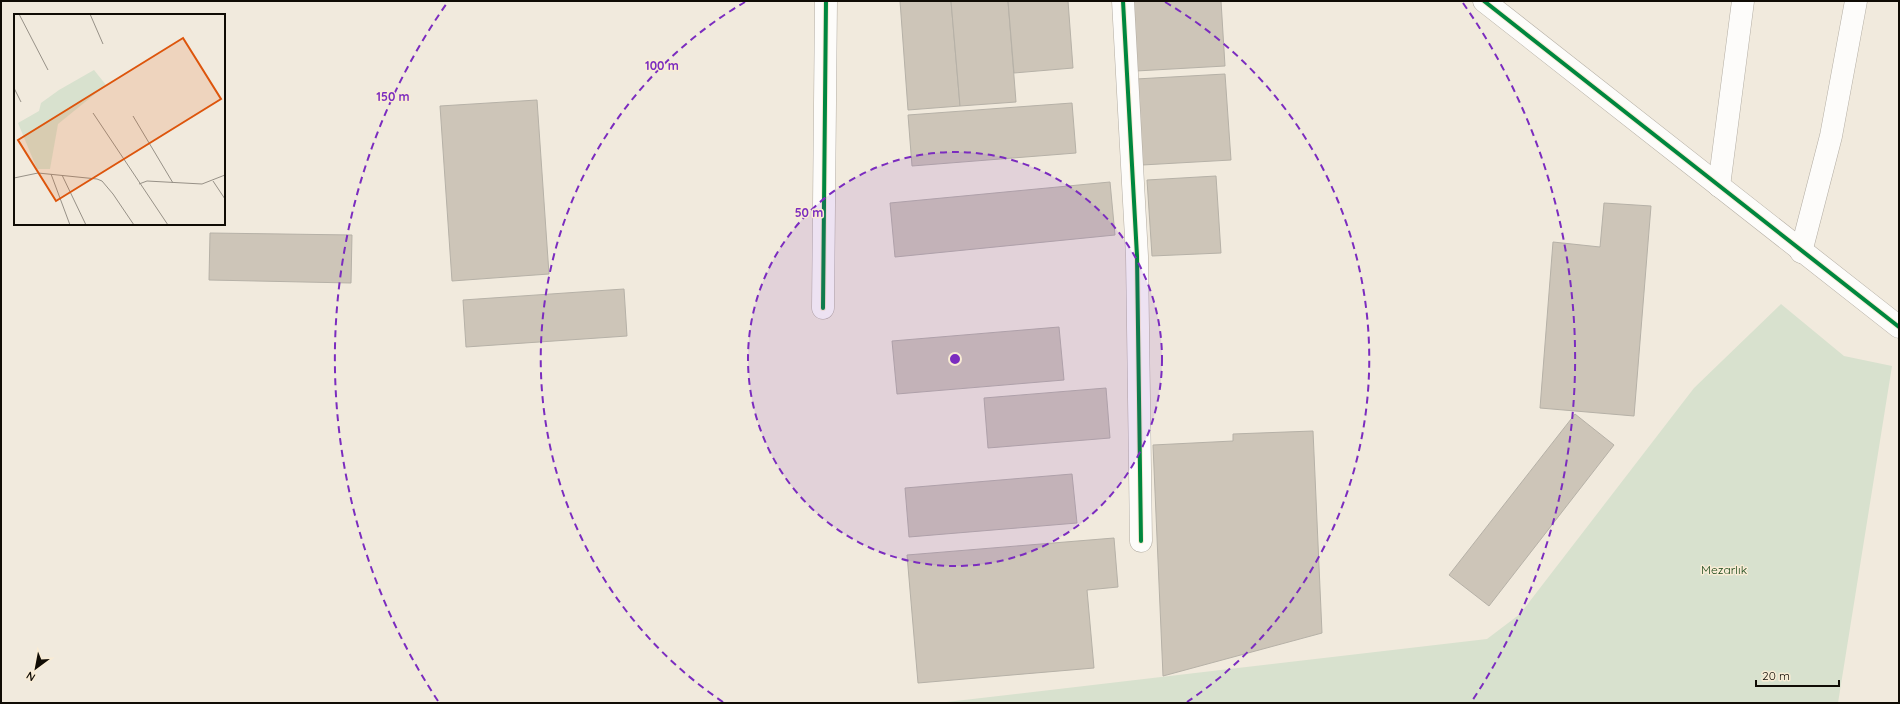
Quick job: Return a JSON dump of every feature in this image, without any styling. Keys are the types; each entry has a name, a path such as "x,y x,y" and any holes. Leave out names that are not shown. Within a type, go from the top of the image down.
{"street":[{"path":"823,308 826,1"},
{"path":"1123,1 1137,256 1141,542"},
{"path":"1484,1 1899,328"},
{"path":"1719,186 1743,1"},
{"path":"1801,252 1830,136 1856,1"}],"green space":[{"name":"Mezarlık","path":"1781,304 1844,356 1892,366 1838,703 938,703 1487,639 1520,614 1694,388"}],"building":[{"path":"900,1 951,1 960,106 908,110"},
{"path":"951,1 1008,1 1016,102 960,106"},
{"path":"1008,1 1068,1 1073,68 1014,73"},
{"path":"1131,1 1221,1 1225,66 1136,71"},
{"path":"1225,74 1231,160 1142,165 1136,79"},
{"path":"537,100 549,274 452,281 440,106"},
{"path":"1072,103 1076,153 912,166 908,115"},
{"path":"1216,176 1221,253 1152,256 1147,180"},
{"path":"1110,182 1115,235 895,257 890,203"},
{"path":"1604,203 1651,206 1634,416 1540,408 1553,242 1600,247"},
{"path":"210,233 352,235 351,283 209,280"},
{"path":"624,289 627,336 466,347 463,300"},
{"path":"1059,327 1064,380 897,394 892,341"},
{"path":"1106,388 1110,438 988,448 984,398"},
{"path":"1575,414 1614,445 1489,606 1449,575"},
{"path":"1313,431 1322,633 1163,676 1153,445 1233,441 1233,434"},
{"path":"1072,474 1077,523 909,537 905,488"},
{"path":"1114,538 1118,587 1087,590 1094,668 918,683 907,555"}],"cycle path":[{"path":"823,308 826,1"},
{"path":"1123,1 1137,256 1141,541"},
{"path":"1484,1 1899,327"}]}
